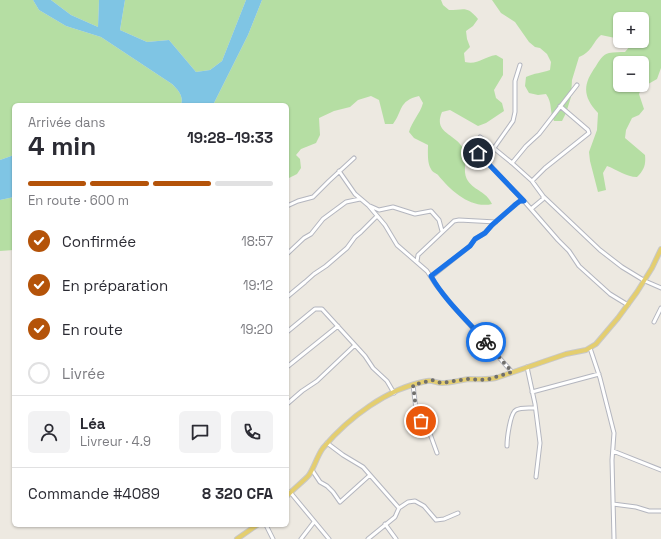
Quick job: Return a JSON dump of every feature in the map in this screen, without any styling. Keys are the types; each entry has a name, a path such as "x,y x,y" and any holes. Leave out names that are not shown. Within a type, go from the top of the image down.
{"main road":[{"path":"289,494 309,475 322,449 336,433 360,413 394,392 432,380 441,383 468,379 486,380 566,354 590,348 601,338 628,305 659,257 661,248"},
{"path":"237,539 254,527"}],"street":[{"path":"494,148 512,121 515,112 515,81 520,65"},
{"path":"512,163 526,146 539,134 577,85"},
{"path":"532,181 545,168 589,133 588,130 560,106"},
{"path":"480,137 532,181 543,196 600,250 622,267 644,281 661,288"},
{"path":"478,153 569,251 579,266 610,294 628,305"},
{"path":"289,205 314,197 354,158"},
{"path":"339,171 349,187 368,205 379,210 392,207 415,214 431,211 438,220 442,232"},
{"path":"531,209 543,199 543,196"},
{"path":"289,252 304,238 311,234 323,219 346,202 360,199"},
{"path":"431,276 459,255 472,244 475,239 485,233 520,201 524,201"},
{"path":"368,205 385,225 397,245 431,276 436,285 453,306 512,372"},
{"path":"289,295 347,248 355,237 377,216"},
{"path":"417,262 418,255 456,220 496,222"},
{"path":"289,330 317,308 326,312 365,356 373,368 387,381 394,392"},
{"path":"654,322 661,308"},
{"path":"289,365 338,326"},
{"path":"289,402 302,391 317,382 355,345"},
{"path":"590,348 599,374 614,433 614,539"},
{"path":"527,367 541,448 536,478"},
{"path":"532,392 599,374"},
{"path":"413,385 418,417 429,432 437,453"},
{"path":"507,446 513,412 517,409 535,408"},
{"path":"327,444 359,465 399,508"},
{"path":"613,451 661,470"},
{"path":"312,470 320,482 333,492 340,502 370,476"},
{"path":"289,494 329,539"},
{"path":"368,539 395,516 399,508 408,502 415,501 419,503 428,510 434,519 438,520 458,513"},
{"path":"613,504 636,506 649,511 661,511"},
{"path":"301,539 314,522"},
{"path":"385,524 396,539"},
{"path":"267,527 273,539"}],"green space":[{"path":"0,0 33,0 39,10 66,26 101,37 172,84 181,96 182,103 12,103 12,156 0,160"},
{"path":"51,0 99,0 98,27 71,15"},
{"path":"125,0 246,0 222,61 210,70 196,72 169,40 147,42 120,30"},
{"path":"262,0 441,0 443,5 449,10 465,9 471,12 478,19 473,26 466,31 470,47 464,53 465,62 477,62 496,55 503,59 503,75 494,90 496,98 502,103 504,111 486,123 478,126 450,110 442,112 440,124 442,129 459,143 465,152 465,173 468,181 487,196 492,204 484,205 469,201 455,193 438,175 433,172 428,160 428,145 414,138 409,132 423,103 419,96 412,98 404,104 393,124 385,124 379,100 371,96 358,100 350,107 334,111 319,118 320,135 316,143 301,149 296,155 300,159 301,168 297,174 289,178 289,103 214,103 248,35"},
{"path":"492,0 661,0 661,68 657,79 649,83 649,56 613,56 613,92 640,92 639,94 644,109 639,115 632,118 626,130 625,138 645,155 644,167 637,177 626,175 607,166 603,173 606,190 598,192 589,152 597,130 598,113 589,101 586,90 592,72 603,56 609,53 625,52 628,48 649,48 649,12 613,12 613,38 601,35 587,53 579,57 572,80 571,97 562,121 554,121 550,101 546,94 538,95 529,93 525,86 526,77 550,70 551,62 547,54 529,42 515,22 501,13"},
{"path":"12,197 12,250 0,251 0,200"}],"water":[{"path":"33,0 51,0 71,15 98,27 99,0 125,0 120,30 147,42 169,40 196,72 210,70 222,61 246,0 262,0 248,35 214,103 182,103 181,96 172,84 101,37 66,26 39,10"},
{"path":"12,156 12,197 0,200 0,160"}],"way so far":[{"path":"421,421 418,417 416,409 413,385 432,380 438,383 468,379 486,380 504,376 512,372 486,342"}],"route":[{"path":"478,153 524,201 522,200 516,204 485,233 475,239 470,246 431,276 434,283 453,306 486,342"}]}
